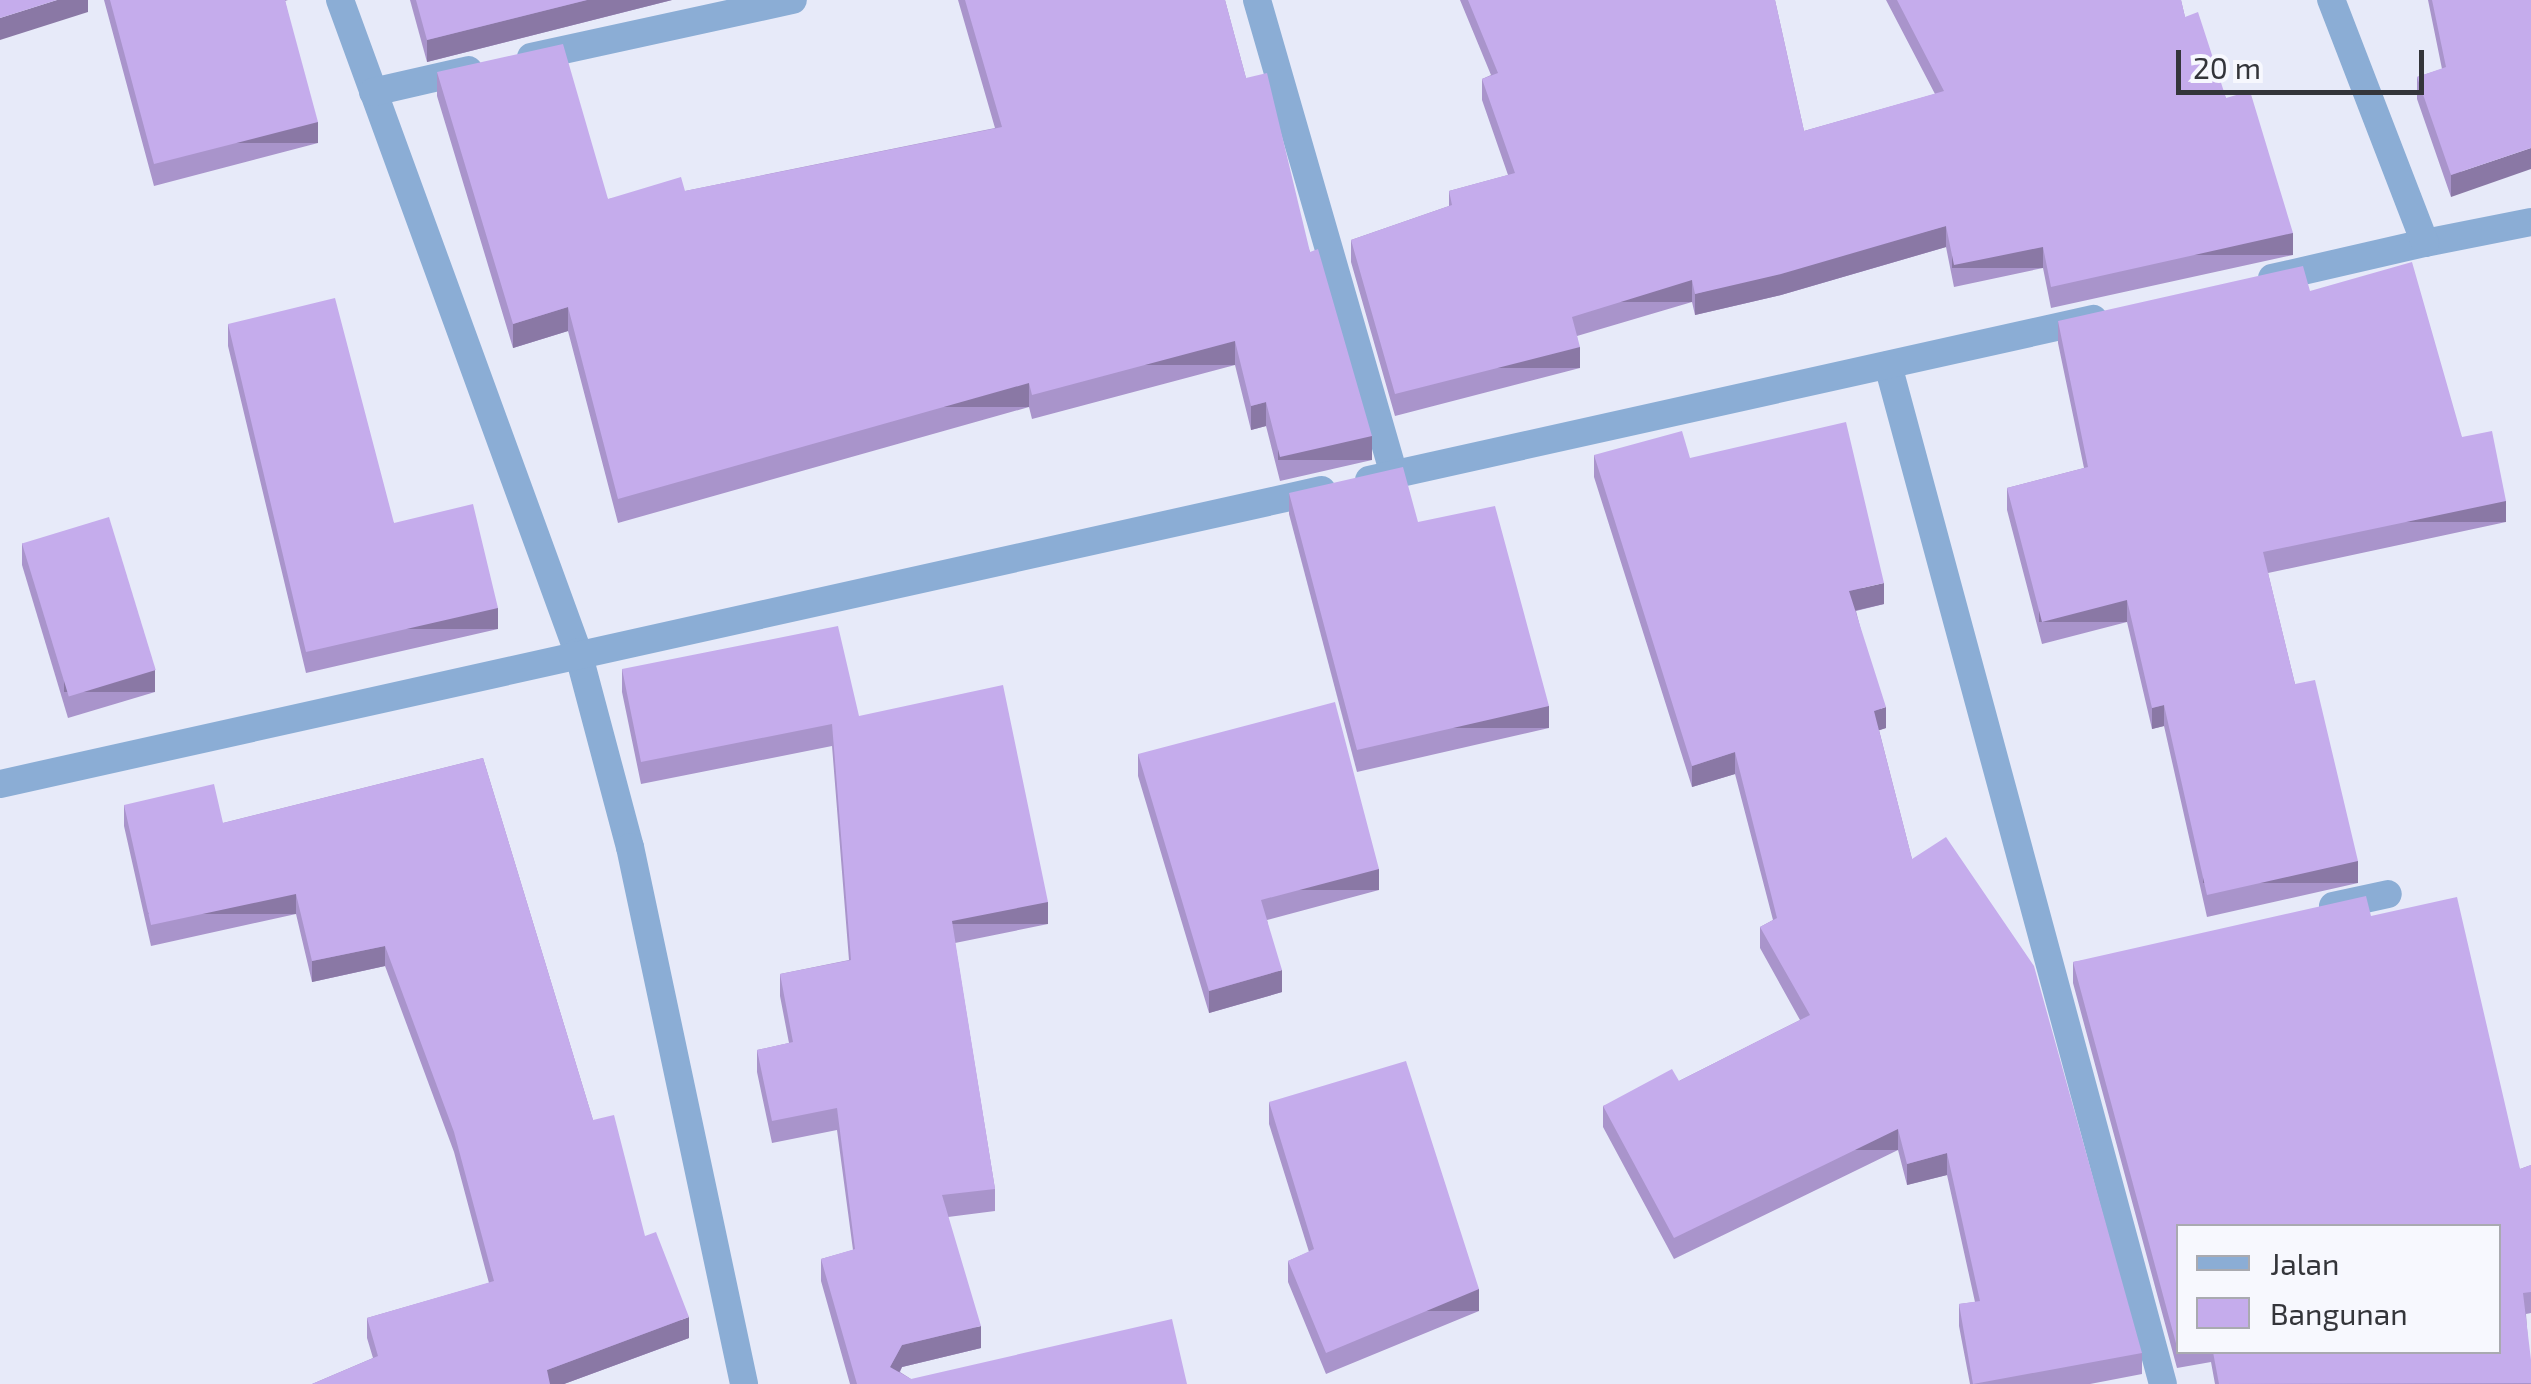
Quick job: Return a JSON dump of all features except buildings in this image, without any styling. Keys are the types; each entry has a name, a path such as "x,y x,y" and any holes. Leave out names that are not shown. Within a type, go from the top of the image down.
{"street":[{"path":"340,0 578,652 630,847 744,1384"},
{"path":"372,92 793,0"},
{"path":"1257,0 1394,475"},
{"path":"2331,0 2425,243"},
{"path":"2233,287 2531,222"},
{"path":"0,784 578,652 2118,313"},
{"path":"1888,366 2048,971 2163,1384"},
{"path":"2294,915 2388,894"},
{"path":"2048,971 2086,962"}]}
